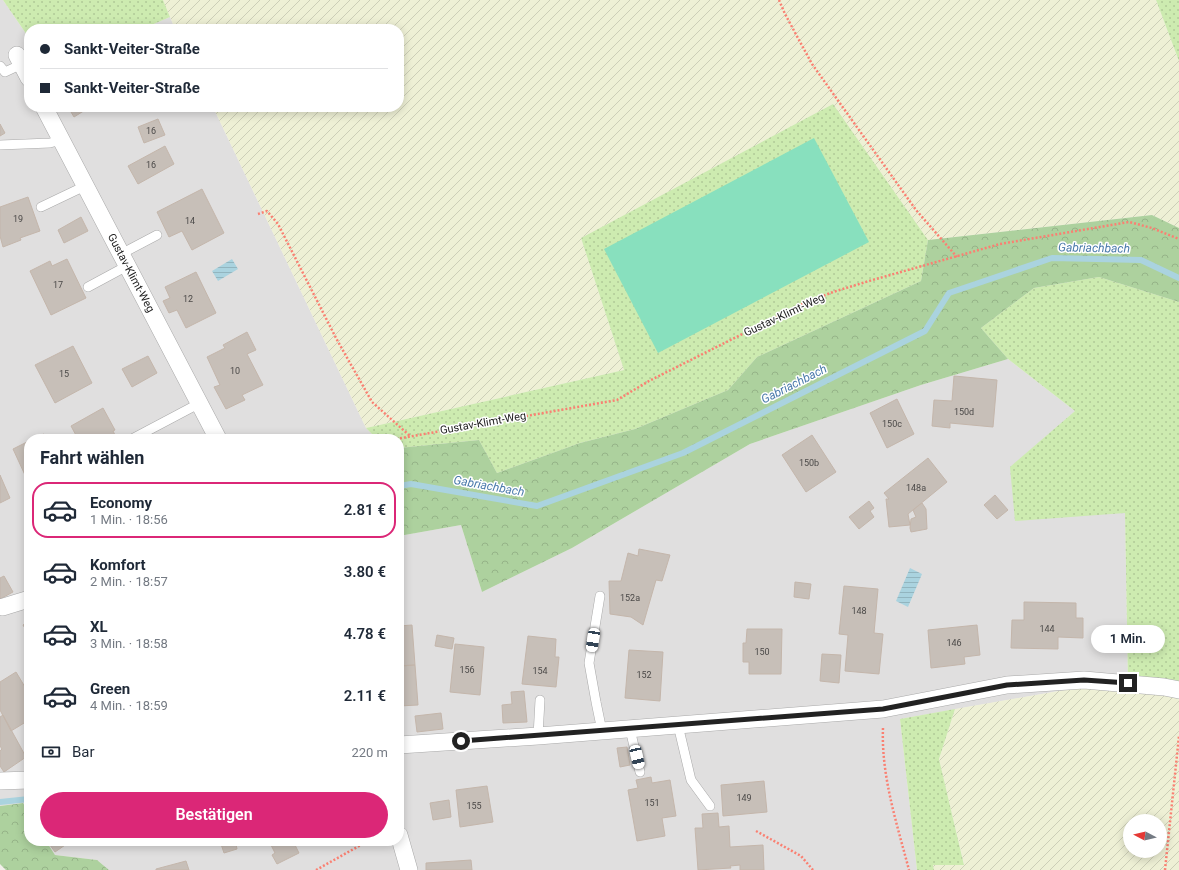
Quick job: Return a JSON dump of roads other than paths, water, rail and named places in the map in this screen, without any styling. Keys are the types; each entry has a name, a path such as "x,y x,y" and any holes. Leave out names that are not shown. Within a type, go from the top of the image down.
{"street":[{"name":"Gustav-Klimt-Weg","path":"47,112 216,434"},
{"path":"3,607 24,601"},
{"path":"404,745 538,736 883,709 1014,684 1084,680 1164,687 1179,690"},
{"path":"0,781 24,780"},
{"path":"402,846 409,870"}],"lane":[{"path":"0,66 6,72 23,65"},
{"path":"0,145 50,143 61,140"},
{"path":"41,208 85,186"},
{"path":"88,287 157,235"},
{"path":"141,434 200,403"},
{"path":"600,596 590,663 602,731"},
{"path":"538,736 540,700"},
{"path":"678,725 691,780 710,806"},
{"path":"630,729 640,772"}],"water":[{"path":"232,259 238,269 218,281 212,271"},
{"path":"910,568 922,574 908,607 896,601"}],"waterway":[{"name":"Gabriachbach","path":"404,485 411,484 537,506 683,453 925,331 949,293 1052,258 1141,260 1179,278"},
{"name":"Gabriachbach","path":"0,802 24,800"}]}
